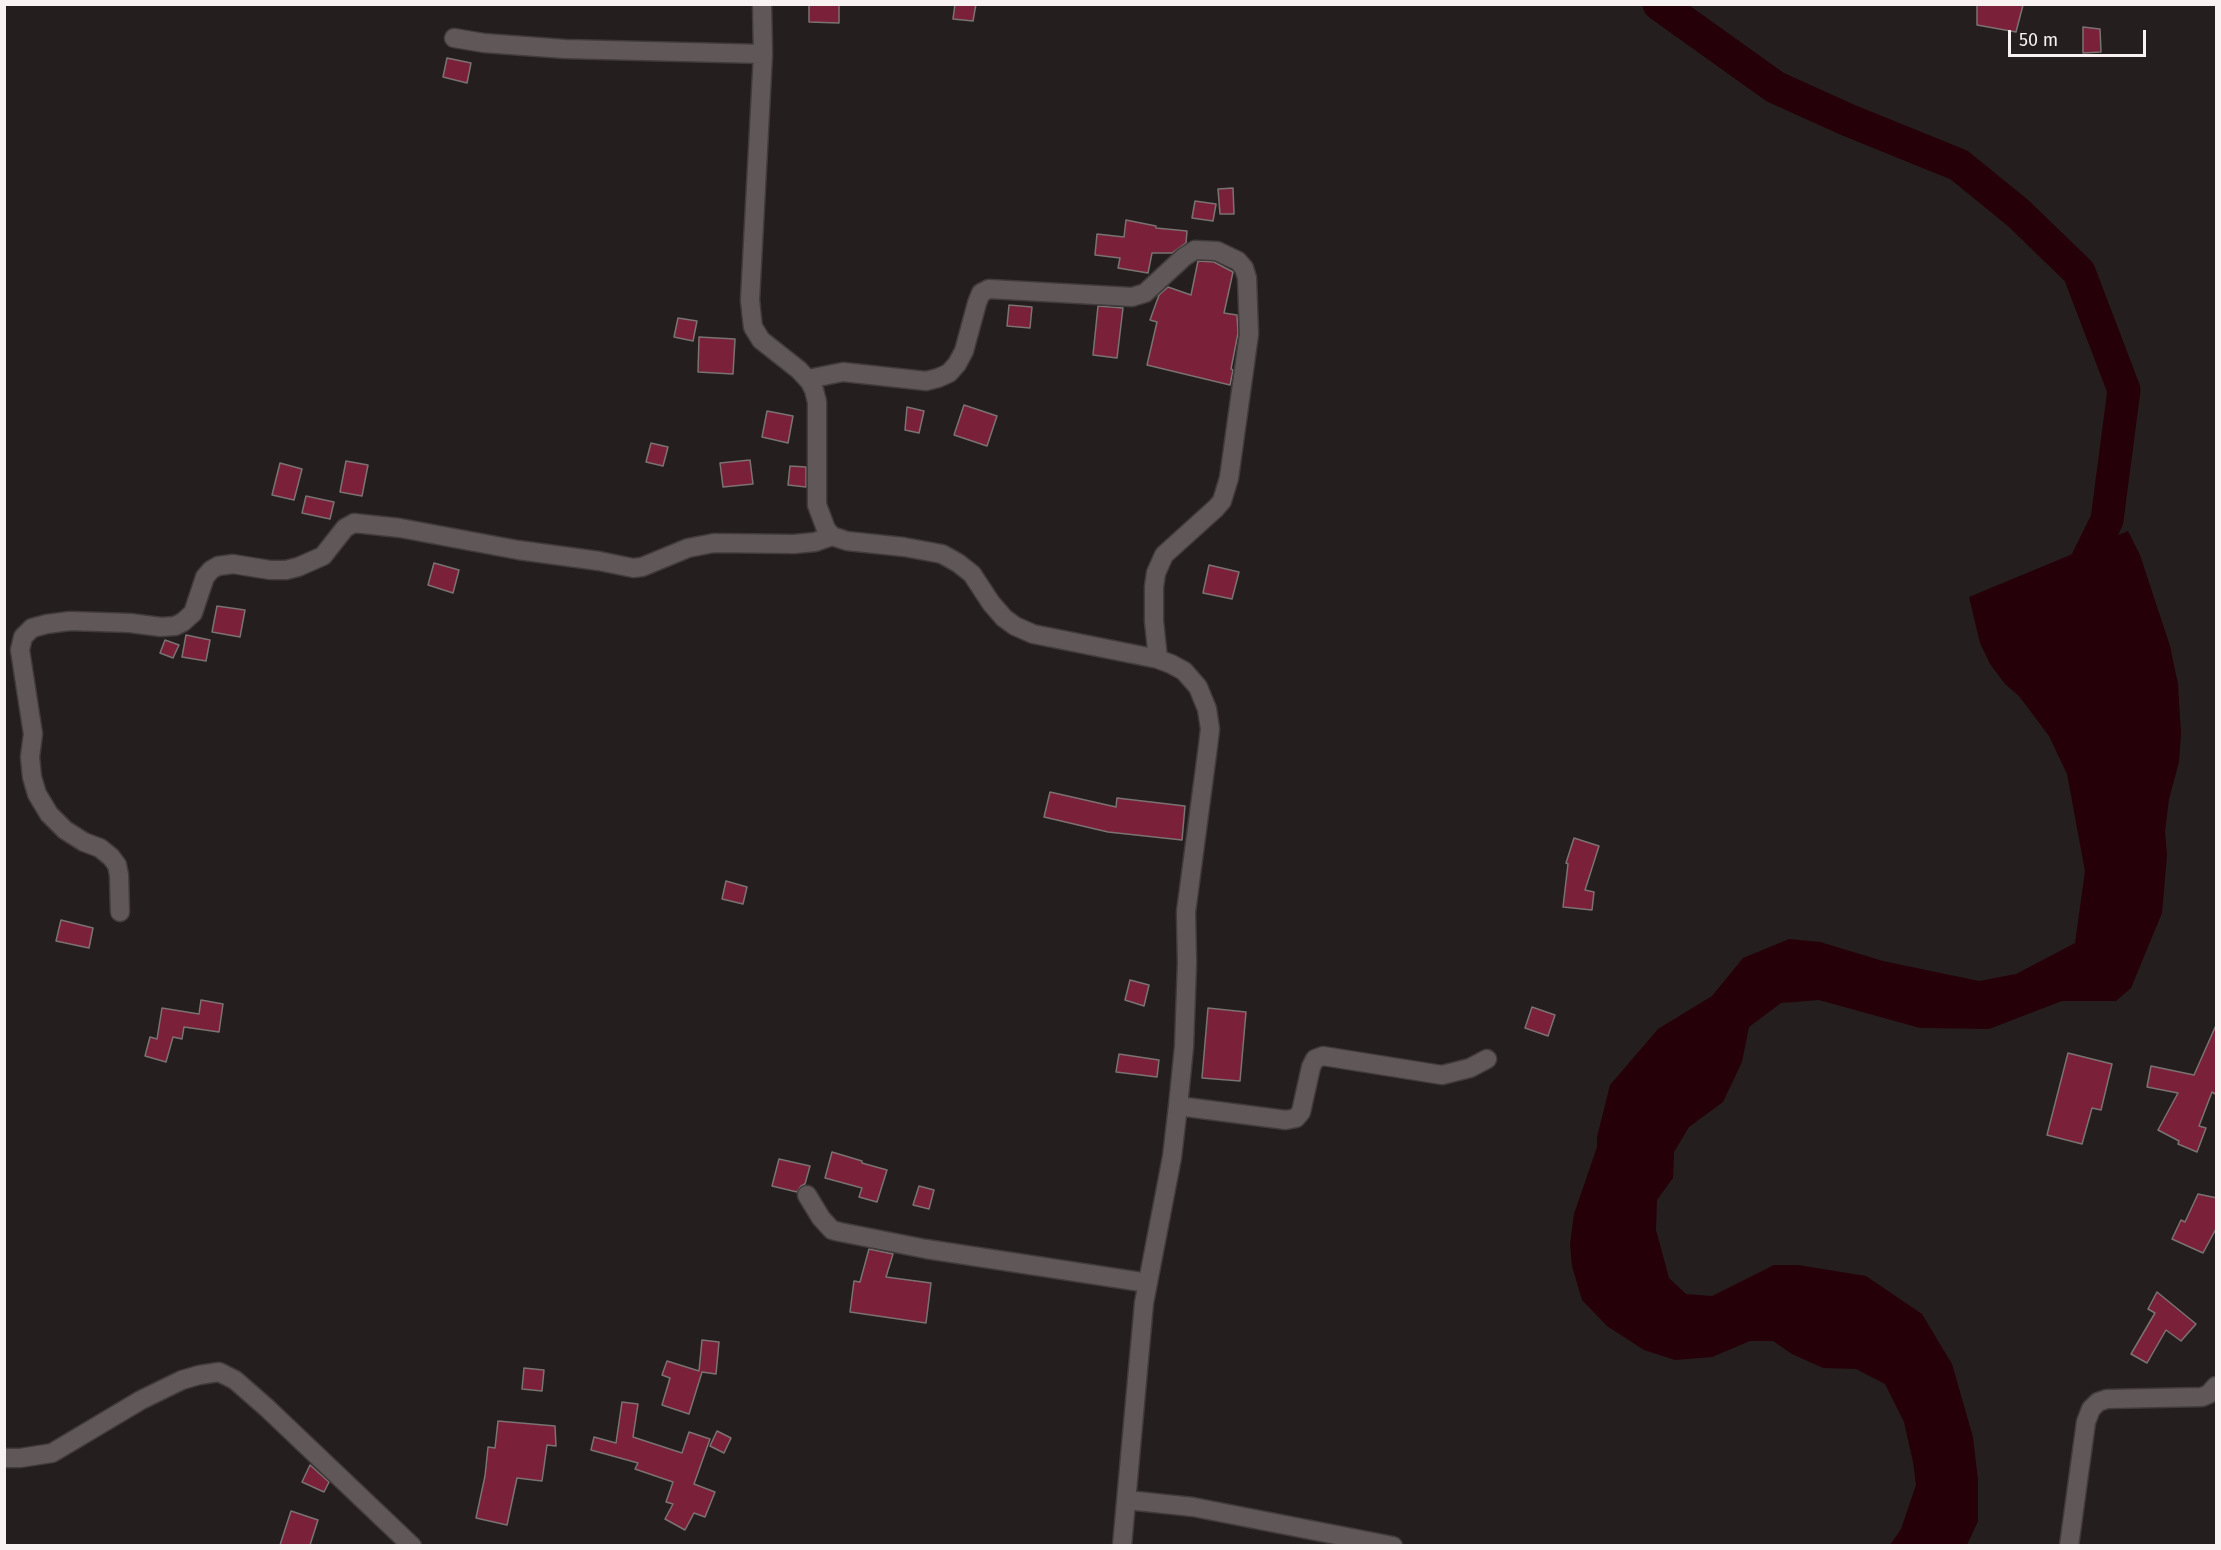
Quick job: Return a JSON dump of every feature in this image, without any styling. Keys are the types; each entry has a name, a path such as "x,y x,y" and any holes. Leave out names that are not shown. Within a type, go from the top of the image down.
{"street":[{"path":"762,4 763,54 750,300 752,319 761,340 808,379 814,390 817,402 817,505 826,529 832,536 846,541 904,547 942,554 958,562 972,574 991,603 1004,618 1015,626 1033,634 1158,659 1184,671 1198,687 1207,709 1210,729 1188,891 1184,1047 1172,1157 1141,1333 1122,1545"},
{"path":"454,38 484,43 565,49 763,54"},
{"path":"808,379 843,372 926,381 949,373 964,351 981,293 989,289 1132,297 1145,293 1184,256 1195,250 1217,251 1238,261 1244,268 1247,278 1249,334 1229,478 1222,501 1164,555 1156,573 1154,621 1158,659"},
{"path":"120,912 117,865 100,848 84,842 65,830 49,814 37,794 32,777 32,718 20,650 23,638 32,628 70,621 175,626 193,613 205,577 218,566 232,564 270,570 298,567 323,556 345,528 354,523 400,528 633,568 642,567 688,548 714,543 794,544 815,542 832,536"},
{"path":"1178,1106 1286,1120 1296,1118 1301,1112 1311,1067 1315,1059 1323,1056 1442,1075 1470,1068 1487,1059"},
{"path":"807,1194 821,1218 832,1230 926,1249 1148,1283"},
{"path":"4,1458 52,1453 141,1400 182,1380 219,1372 235,1380 267,1408 412,1545"},
{"path":"2069,1545 2086,1422 2091,1409 2098,1402 2107,1399 2202,1397 2217,1386"},
{"path":"1126,1500 1193,1507 1393,1545"}],"shaded area":[{"path":"2128,531 2140,555 2170,646 2178,684 2181,734 2179,762 2169,799 2165,832 2167,855 2162,913 2131,988 2116,1001 2062,1001 1989,1029 1920,1028 1819,1000 1781,1003 1749,1027 1742,1062 1723,1102 1689,1127 1674,1152 1673,1178 1657,1200 1656,1230 1669,1278 1686,1294 1712,1296 1774,1265 1798,1265 1866,1276 1922,1314 1952,1364 1973,1437 1978,1480 1978,1521 1967,1545 1890,1545 1901,1529 1916,1485 1904,1422 1885,1384 1856,1369 1823,1368 1792,1354 1773,1341 1750,1341 1712,1357 1675,1360 1644,1350 1607,1326 1582,1300 1572,1266 1570,1244 1574,1214 1597,1147 1597,1137 1610,1085 1658,1029 1712,996 1743,958 1789,939 1820,942 1883,961 1979,981 2016,974 2075,943 2085,871 2067,774 2049,736 2019,696 2005,684 1990,664 1980,643 1969,597"}],"building":[{"path":"809,4 839,4 839,23 809,22"},
{"path":"955,4 976,4 973,21 953,19"},
{"path":"1977,4 2023,5 2016,32 1977,25"},
{"path":"2083,27 2100,29 2101,52 2083,53"},
{"path":"447,58 471,63 467,83 443,77"},
{"path":"1233,188 1234,214 1220,214 1218,189"},
{"path":"1195,201 1216,204 1213,221 1192,218"},
{"path":"1126,220 1156,226 1156,228 1187,231 1186,243 1172,253 1152,253 1148,273 1118,268 1120,258 1095,255 1097,234 1124,237"},
{"path":"1198,261 1214,262 1233,272 1224,313 1237,315 1238,333 1230,385 1147,365 1157,322 1150,320 1159,295 1168,287 1191,295"},
{"path":"1009,305 1032,307 1030,328 1007,326"},
{"path":"1098,306 1123,308 1117,358 1093,355"},
{"path":"678,318 697,321 693,341 674,337"},
{"path":"699,337 735,339 733,374 698,372"},
{"path":"964,405 997,416 987,446 954,435"},
{"path":"907,407 924,411 919,433 905,430"},
{"path":"767,411 793,416 788,443 762,437"},
{"path":"651,443 668,447 663,466 646,462"},
{"path":"750,460 753,484 723,487 720,463"},
{"path":"346,461 368,465 362,496 340,492"},
{"path":"280,463 302,469 294,500 272,495"},
{"path":"790,466 806,467 806,487 788,485"},
{"path":"306,496 334,502 330,519 302,513"},
{"path":"434,563 459,570 453,593 428,585"},
{"path":"1209,565 1239,572 1232,599 1203,593"},
{"path":"217,606 245,610 240,637 212,632"},
{"path":"186,635 210,640 206,661 182,657"},
{"path":"165,640 179,645 173,658 160,653"},
{"path":"1050,792 1116,807 1117,798 1185,806 1182,840 1108,832 1044,817"},
{"path":"1574,838 1599,846 1585,890 1594,892 1592,910 1563,907 1568,864 1566,863"},
{"path":"726,881 747,887 743,904 722,899"},
{"path":"61,920 93,928 89,948 56,941"},
{"path":"1130,980 1149,985 1144,1006 1125,1000"},
{"path":"201,1000 223,1004 219,1032 184,1027 182,1039 173,1037 166,1062 145,1056 150,1037 157,1039 162,1008 199,1014"},
{"path":"1532,1007 1555,1015 1548,1036 1525,1028"},
{"path":"1208,1008 1246,1012 1240,1081 1202,1078"},
{"path":"2217,1023 2217,1095 2212,1092 2199,1126 2206,1128 2197,1152 2178,1144 2179,1141 2158,1130 2178,1093 2147,1087 2151,1066 2194,1075"},
{"path":"2068,1053 2112,1064 2101,1110 2092,1108 2082,1144 2047,1135"},
{"path":"1119,1054 1159,1060 1157,1077 1116,1072"},
{"path":"832,1152 887,1170 877,1202 859,1197 862,1188 825,1178"},
{"path":"779,1159 810,1166 805,1184 797,1192 772,1186"},
{"path":"919,1186 934,1190 929,1209 913,1205"},
{"path":"2198,1194 2217,1198 2217,1227 2203,1253 2172,1239 2181,1220 2185,1222"},
{"path":"869,1249 893,1254 886,1277 931,1283 926,1323 850,1312 854,1281 860,1282"},
{"path":"2157,1292 2196,1324 2181,1341 2166,1330 2147,1363 2131,1354 2155,1313 2148,1309"},
{"path":"702,1340 719,1342 716,1374 702,1372 689,1414 662,1405 670,1378 662,1375 667,1361 699,1371"},
{"path":"524,1368 544,1370 542,1391 522,1389"},
{"path":"622,1402 638,1404 633,1437 682,1453 689,1432 710,1439 694,1484 715,1492 705,1517 694,1513 685,1530 665,1519 673,1504 666,1502 673,1482 635,1469 638,1463 591,1450 594,1437 616,1443"},
{"path":"498,1421 555,1426 556,1446 547,1445 542,1481 517,1478 507,1525 476,1518 485,1476 488,1447 495,1448"},
{"path":"717,1431 731,1438 724,1453 710,1446"},
{"path":"310,1465 329,1482 324,1492 302,1482"},
{"path":"291,1511 318,1520 310,1545 280,1545"}],"waterway":[{"path":"1659,4 1775,87 1848,120 1959,165 2018,213 2079,272 2124,390 2107,520 2075,585"}]}
